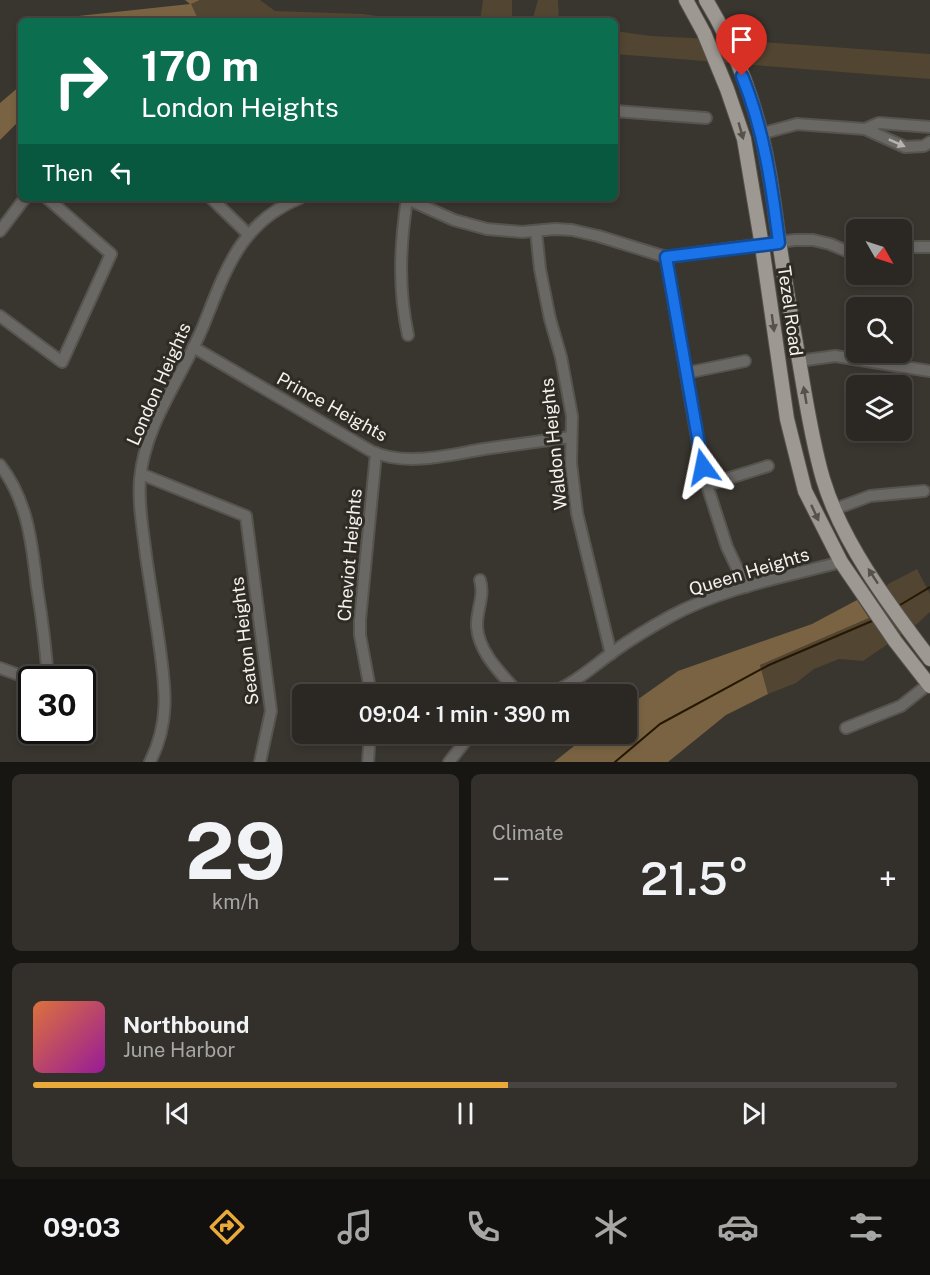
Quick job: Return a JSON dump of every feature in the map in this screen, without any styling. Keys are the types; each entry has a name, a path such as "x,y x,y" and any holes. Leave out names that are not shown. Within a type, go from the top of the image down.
{"main road":[{"name":"Tezel Road","path":"686,0 704,33 737,116 744,140 784,402 805,491 841,562 879,619 930,685"},
{"name":"Tezel Road","path":"706,0 728,43 747,89 768,162 799,361 824,480 835,509 858,553 894,610 930,659"}],"street":[{"path":"618,111 706,118"},
{"path":"865,129 879,123 930,127"},
{"path":"760,134 798,124 865,129 905,147 924,146 930,142"},
{"path":"0,231 23,201"},
{"path":"0,316 62,362 111,254 50,201"},
{"path":"214,201 248,234"},
{"name":"London Heights","path":"150,762 162,731 166,693 141,515 141,474 151,432 194,347 225,271 248,234 272,213 294,201"},
{"path":"406,201 400,262 401,295 408,335"},
{"path":"411,201 454,220 487,229 572,230 666,257 813,240 846,251"},
{"name":"Waldon Heights","path":"536,231 542,279 572,416 572,485 610,654"},
{"path":"912,247 930,247"},
{"path":"666,257 707,485 727,547 746,587"},
{"name":"Prince Heights","path":"194,347 376,453 396,458 425,458 571,437"},
{"path":"799,361 835,356 930,371"},
{"path":"686,373 745,362"},
{"name":"Cheviot Heights","path":"369,684 360,635 360,620 376,453"},
{"path":"0,465 20,498 29,528 47,666"},
{"path":"707,485 768,466"},
{"name":"Seaton Heights","path":"141,474 246,516 271,711 260,762"},
{"path":"835,509 870,496 924,491"},
{"name":"Queen Heights","path":"570,684 639,634 673,615 709,599 746,587 841,562"},
{"path":"480,580 482,595 477,626 480,642 485,652 511,684"},
{"path":"879,619 894,610"},
{"path":"0,668 18,675"},
{"path":"846,728 901,706 930,685"},
{"path":"368,762 369,744"},
{"path":"449,762 462,744"}],"shaded area":[{"path":"185,0 200,0 191,4 198,18 77,18 78,16 190,4"},
{"path":"200,0 260,0 275,11 363,14 390,18 197,18 190,4"},
{"path":"483,0 512,0 512,18 480,18"},
{"path":"538,0 558,0 559,18 533,18"},
{"path":"618,31 651,36 930,54 930,79 618,54"},
{"path":"18,88 18,122 0,140 0,103"},
{"path":"917,569 930,594 930,612 917,624 863,661 839,659 814,669 796,683 768,694 760,665 869,618 888,584"},
{"path":"857,600 869,618 760,665 768,694 726,715 668,762 554,762 576,744 637,744 637,700 678,671 812,624"}],"waterway":[{"path":"900,605 930,587"},
{"path":"615,762 660,724 769,665 872,621"}],"route":[{"path":"703,467 666,257 779,243 768,162 742,76"}]}
